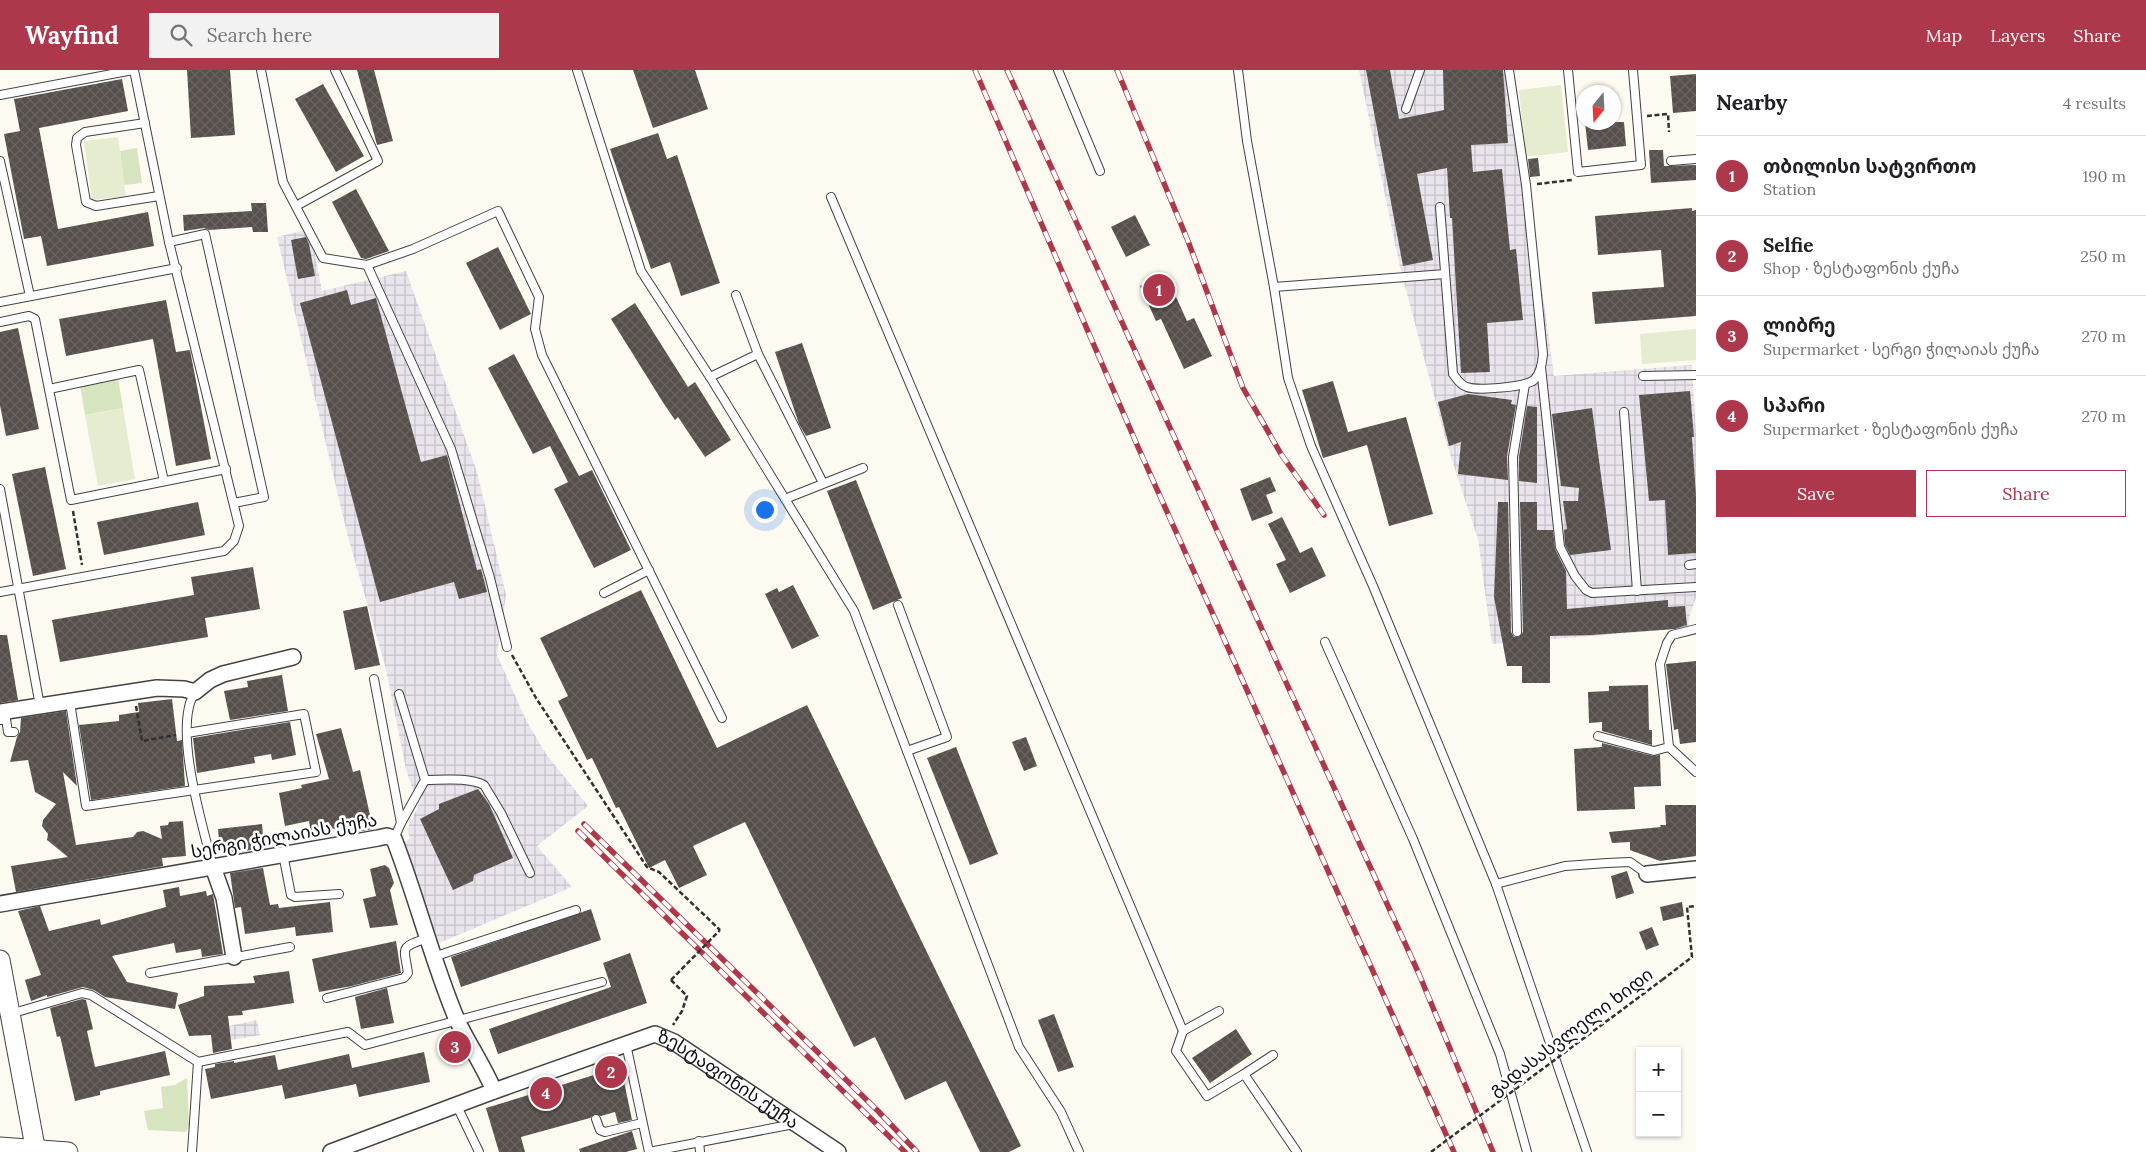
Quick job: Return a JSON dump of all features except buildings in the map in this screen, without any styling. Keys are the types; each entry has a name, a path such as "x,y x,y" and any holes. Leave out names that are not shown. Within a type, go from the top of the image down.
{"street":[{"path":"0,712 157,688 184,689 195,692 210,680 223,674 293,657"},
{"name":"სერგი ჭილაიას ქუჩა","path":"0,904 387,836 394,839 433,957 458,1021 488,1076 494,1091"},
{"path":"213,868 224,898 234,957"},
{"path":"1647,874 1696,869"},
{"path":"0,960 36,1151"},
{"name":"ზესტაფონის ქუჩა","path":"332,1152 494,1091 656,1034 665,1037 838,1152"},
{"path":"0,1147 68,1152"}],"lane":[{"path":"0,95 134,70 169,242 177,268 239,526 234,541 224,551 0,592"},
{"path":"261,70 283,182 324,258 367,266 498,211 539,297 535,329 542,355 722,718"},
{"path":"296,206 378,161 336,70"},
{"path":"577,70 641,271 710,377 854,610 1019,1048 1061,1112 1079,1152"},
{"path":"1058,70 1100,171"},
{"path":"1238,70 1247,141 1274,286 1288,378 1311,446 1373,586 1496,884 1587,1152"},
{"path":"1406,109 1420,70"},
{"path":"1509,70 1526,185 1543,354 1541,367 1560,547 1575,576 1586,590 1592,593 1696,587"},
{"path":"1568,70 1578,172 1641,165 1633,70"},
{"path":"144,123 86,132 76,138 86,202 96,206 160,196"},
{"path":"1671,161 1696,159"},
{"path":"0,161 30,296"},
{"path":"831,197 1183,1031"},
{"path":"1440,207 1453,374 1459,382 1467,387 1480,389 1525,384 1534,379 1541,367"},
{"path":"169,242 205,234 264,497 234,503"},
{"path":"367,266 451,449 490,578 507,647"},
{"path":"0,302 177,268"},
{"path":"1274,286 1445,274"},
{"path":"736,295 758,354 823,484"},
{"path":"0,322 30,316 34,320 71,500 226,469"},
{"path":"710,377 758,354"},
{"path":"49,389 139,370 164,482"},
{"path":"1643,376 1696,375"},
{"path":"1518,632 1513,457 1525,384"},
{"path":"1624,412 1636,591"},
{"path":"785,499 862,468"},
{"path":"0,489 40,706"},
{"path":"604,593 649,570"},
{"path":"898,605 948,737 907,751"},
{"path":"1696,629 1672,634 1660,664 1669,747 1696,772"},
{"path":"1325,642 1413,839 1500,1054 1527,1152"},
{"path":"374,679 401,824"},
{"path":"195,692 190,701 187,716 187,734 195,791 213,868"},
{"path":"394,839 425,780 399,694"},
{"path":"70,702 86,806 316,772 304,714 187,734"},
{"path":"0,720 6,719 8,732 14,732"},
{"path":"1598,736 1654,751 1669,747"},
{"path":"425,780 456,780 479,782 484,785 530,873"},
{"path":"283,854 291,895 295,897 339,894"},
{"path":"1496,884 1565,866 1607,862 1630,862 1647,874"},
{"path":"433,957 576,910"},
{"path":"328,998 404,978 408,973 404,956 405,949 408,945 427,938"},
{"path":"150,973 290,947"},
{"path":"10,1014 82,993 91,995 198,1062 348,1032 365,1045 602,982"},
{"path":"1219,1011 1183,1031 1176,1051 1207,1096 1273,1055"},
{"path":"626,1044 648,1152 796,1124"},
{"path":"192,1152 198,1062"},
{"path":"1244,1074 1297,1152"},
{"path":"457,1106 480,1152"},
{"path":"596,1119 600,1130 605,1132 642,1123"},
{"path":"699,1141 700,1152"}],"path":[{"path":"1637,117 1668,114 1669,132"},
{"path":"1526,185 1572,180 1578,172"},
{"path":"71,500 83,571"},
{"path":"507,647 536,698 647,867 659,872 720,930 671,980 687,996 682,1011 665,1037"},
{"path":"133,692 142,741 187,734"},
{"name":"გადასასვლელი ხიდი","path":"1430,1152 1692,957 1687,907 1696,906"}],"shaded area":[{"path":"1359,70 1512,70 1554,376 1692,365 1696,435 1696,598 1690,614 1688,628 1492,644 1478,539 1447,445 1400,267"},
{"path":"310,229 322,291 406,271 477,472 506,595 497,655 526,720 546,754 588,806 537,846 572,887 439,943 403,844 410,838 407,829 422,798 413,791 406,769 386,669 348,537 277,237"},
{"path":"257,1020 260,1035 231,1040 229,1026"}],"green space":[{"path":"1561,85 1568,152 1526,157 1519,90"},
{"path":"118,137 126,196 92,200 84,141"},
{"path":"137,148 142,183 124,185 120,151"},
{"path":"1696,329 1696,360 1642,364 1640,334"},
{"path":"118,379 123,408 85,415 80,385"},
{"path":"123,408 135,479 98,486 85,415"},
{"path":"187,1078 189,1125 186,1132 148,1130 144,1111 163,1108 161,1087 175,1085"}],"railway":[{"path":"975,70 1138,447 1454,1152"},
{"path":"1007,70 1419,974 1493,1152"},
{"path":"1117,70 1188,241 1243,388 1281,454 1324,515"},
{"path":"584,824 878,1111 917,1152"},
{"path":"578,831 905,1152"}],"place":[{"name":"თბილისი სატვირთო","path":"1159,290"},
{"name":"ლიბრე","path":"455,1047"},
{"name":"Selfie","path":"611,1072"},
{"name":"სპარი","path":"546,1093"}]}
